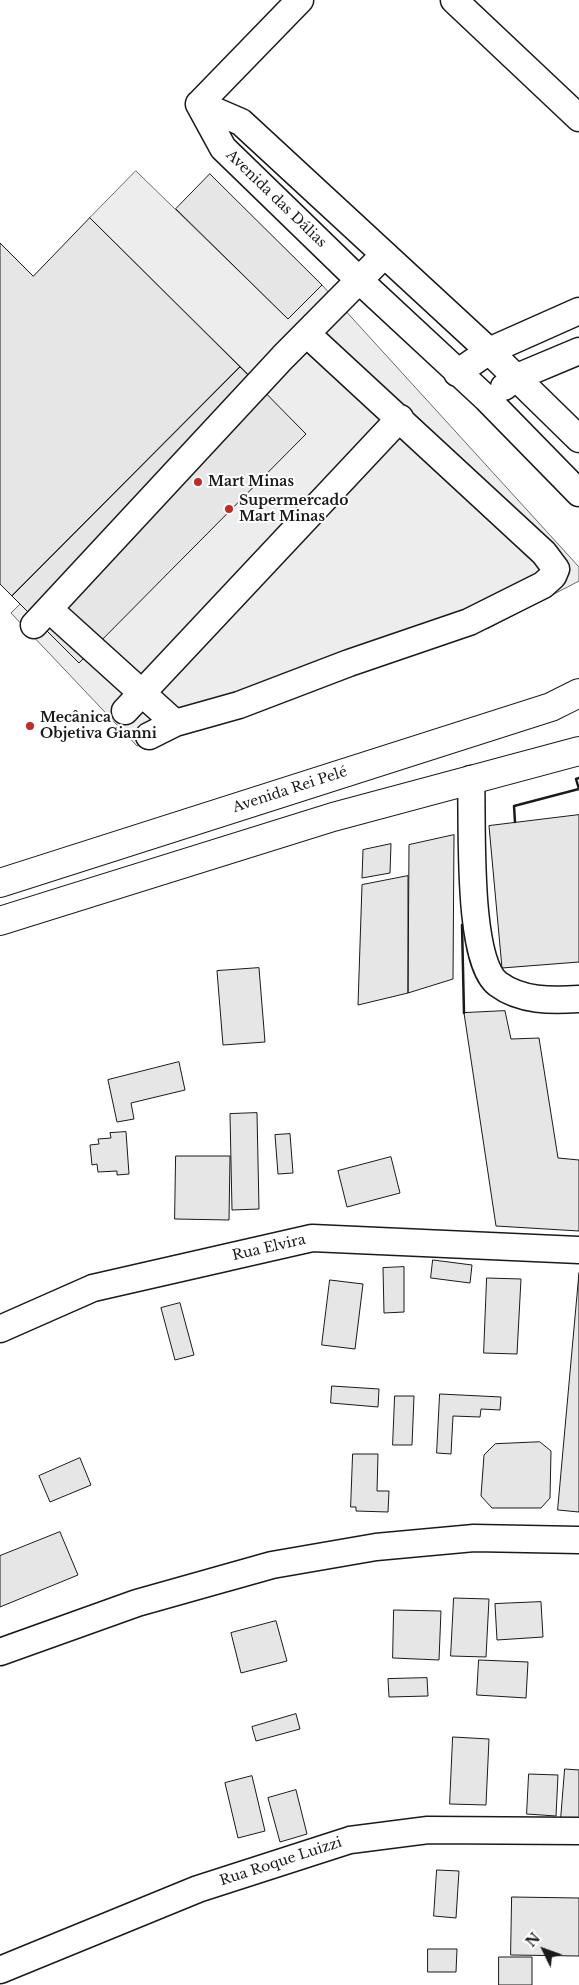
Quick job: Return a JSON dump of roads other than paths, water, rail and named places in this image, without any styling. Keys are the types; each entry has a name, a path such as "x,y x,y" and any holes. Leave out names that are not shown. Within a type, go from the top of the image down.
{"main road":[{"name":"Avenida Rei Pelé","path":"0,882 542,710 579,692"},
{"path":"0,921 333,817 579,751"}],"street":[{"path":"300,0 199,104 241,122 517,377 579,439"},
{"path":"454,0 579,118"},
{"name":"Avenida das Dálias","path":"199,104 223,148 360,281 487,399 579,494"},
{"path":"175,723 134,702 41,617 307,334 384,255"},
{"path":"458,373 489,351 579,311"},
{"path":"149,736 175,723 239,705 349,663 468,622 543,585 553,576 556,569 544,553 307,334"},
{"path":"487,399 517,377 579,351"},
{"path":"134,702 400,418"},
{"path":"471,779 475,926 479,950 486,969 496,983 514,993 555,1001 579,999"},
{"name":"Rua Elvira","path":"0,1329 93,1288 312,1238 579,1250"},
{"path":"0,1652 136,1603 272,1565 376,1547 474,1538 579,1540"},
{"name":"Rua Roque Luizzi","path":"0,1970 198,1889 350,1840 428,1830 579,1831"}],"place":[{"name":"Mart Minas","path":"198,482"},
{"name":"Supermercado Mart Minas","path":"229,509"},
{"name":"Mecânica Objetiva Gianni","path":"30,726"}]}
